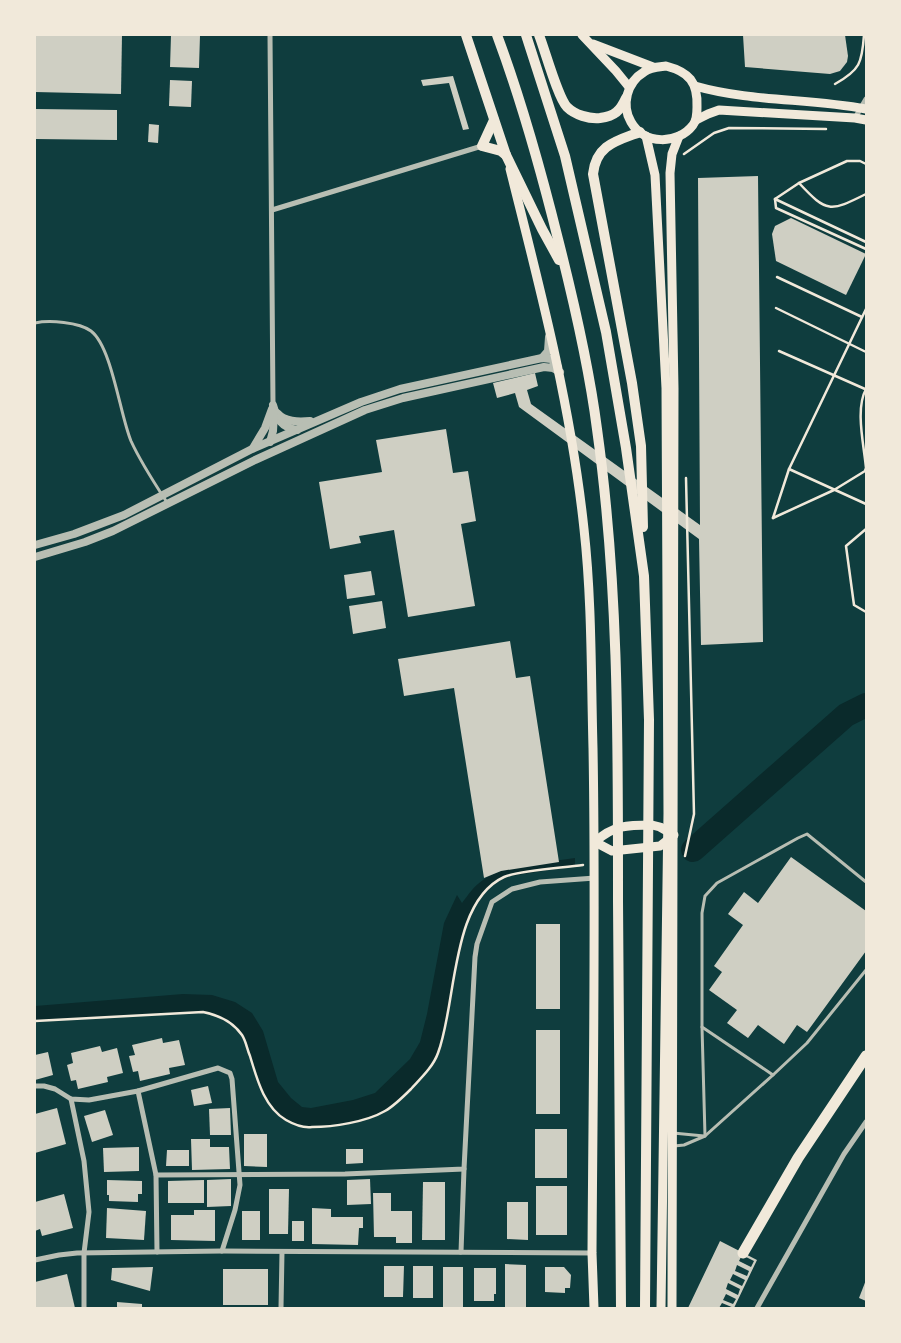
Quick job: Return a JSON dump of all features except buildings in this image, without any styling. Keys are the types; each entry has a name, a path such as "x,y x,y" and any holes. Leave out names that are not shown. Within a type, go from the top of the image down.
{"highway":[{"path":"466,35 506,155 566,273"},
{"path":"498,35 530,133 566,273 581,341 597,430 612,575 618,718 621,1308"},
{"path":"526,35 565,156 606,332 626,448 644,576"},
{"path":"539,35 567,107 584,116 599,118 613,114 621,109 626,98"},
{"path":"494,120 482,146 500,151 506,155"},
{"path":"643,134 612,142 603,149 594,164 593,174 632,383 641,446 650,720 645,1308"},
{"path":"744,1253 798,1158 866,1056"}],"main road":[{"path":"582,35 629,87"},
{"path":"589,43 653,67 666,66 678,69 688,76 696,86 698,102 696,120"},
{"path":"653,67 637,76 629,87 626,98 626,111 631,123 643,134 651,138 670,140 680,136 696,120 719,110 866,120"},
{"path":"696,86 739,96 840,104 863,109"},
{"path":"643,134 653,161 655,175 666,388 668,813 665,836 670,858 669,1133 661,1308"},
{"path":"670,858 665,851 665,836 674,388 670,173 672,154 680,136"},
{"path":"506,155 560,372 580,497 587,561 590,606 595,842 592,1253 594,1308"},
{"path":"594,821 611,829 638,825 665,836"},
{"path":"595,842 611,829"},
{"path":"595,861 612,851 665,836"},
{"path":"595,842 612,851"},
{"path":"668,1146 672,1308"}],"street":[{"path":"255,460 271,441 274,418 270,35"},
{"path":"855,118 863,109 866,99"},
{"path":"272,210 482,146"},
{"path":"542,358 546,354 548,347 550,328"},
{"path":"35,545 74,534 124,516 252,449 361,402 400,389 542,358 551,359 555,362 560,372"},
{"path":"35,557 85,542 113,531 255,460 365,410 403,398 544,367 553,368 560,372"},
{"path":"273,405 278,415 284,419 293,421 320,420"},
{"path":"273,405 277,418 282,425 295,430 322,430"},
{"path":"252,449 265,428 273,405"},
{"path":"461,1252 475,956 477,944 492,902 512,888 540,882 595,878"},
{"path":"35,1086 55,1089 71,1099 89,1100 138,1091 218,1068 230,1073 240,1173 238,1196 222,1251"},
{"path":"138,1091 156,1175 157,1252"},
{"path":"71,1099 84,1161 90,1212 84,1253 84,1308"},
{"path":"757,1308 834,1171 866,1122"},
{"path":"156,1175 240,1173 346,1174 464,1168"},
{"path":"35,1260 60,1254 222,1251 592,1253"},
{"path":"282,1252 282,1308"}],"lane":[{"path":"35,322 66,324 90,330 95,335 109,366 132,443 169,504"},
{"path":"705,1136 702,1028 702,913 705,896 717,883 807,834 866,882"},
{"path":"668,1146 684,1145 705,1136 808,1043 866,970"},
{"path":"702,1028 772,1076"},
{"path":"669,1133 705,1136"}],"path":[{"path":"835,84 849,76 858,67 863,52 864,35"},
{"path":"683,156 714,133 729,128 835,129"},
{"path":"775,199 799,183 847,161 860,161 866,164"},
{"path":"799,183 817,202 829,207 841,206 866,194"},
{"path":"775,199 866,242"},
{"path":"775,199 776,208 866,249"},
{"path":"777,277 862,317"},
{"path":"776,308 866,352"},
{"path":"779,351 834,376 866,389 860,408 866,468 863,473 834,490 773,518 789,469 834,376 866,309"},
{"path":"789,469 866,504"},
{"path":"670,858 685,857 694,814 686,478"},
{"path":"866,529 846,546 854,605 866,612"},
{"path":"35,1021 204,1012 215,1015 236,1028 243,1037 260,1088 279,1116 292,1123 310,1128 358,1121 386,1111 427,1072 438,1054 446,1027 463,934 476,904 484,892 505,877 595,861"}],"water":[{"path":"575,858 575,866 505,877 484,892 476,904 463,934 446,1027 438,1054 427,1072 386,1111 358,1121 310,1128 292,1123 279,1116 260,1088 243,1037 236,1028 224,1019 203,1012 35,1021 35,1006 183,994 212,995 235,1002 252,1013 263,1031 278,1082 291,1098 302,1107 311,1108 353,1100 375,1093 410,1059 420,1042 444,923 457,895 462,903 480,882 502,871 527,865"}],"waterway":[{"path":"693,850 846,715 866,705"}]}
